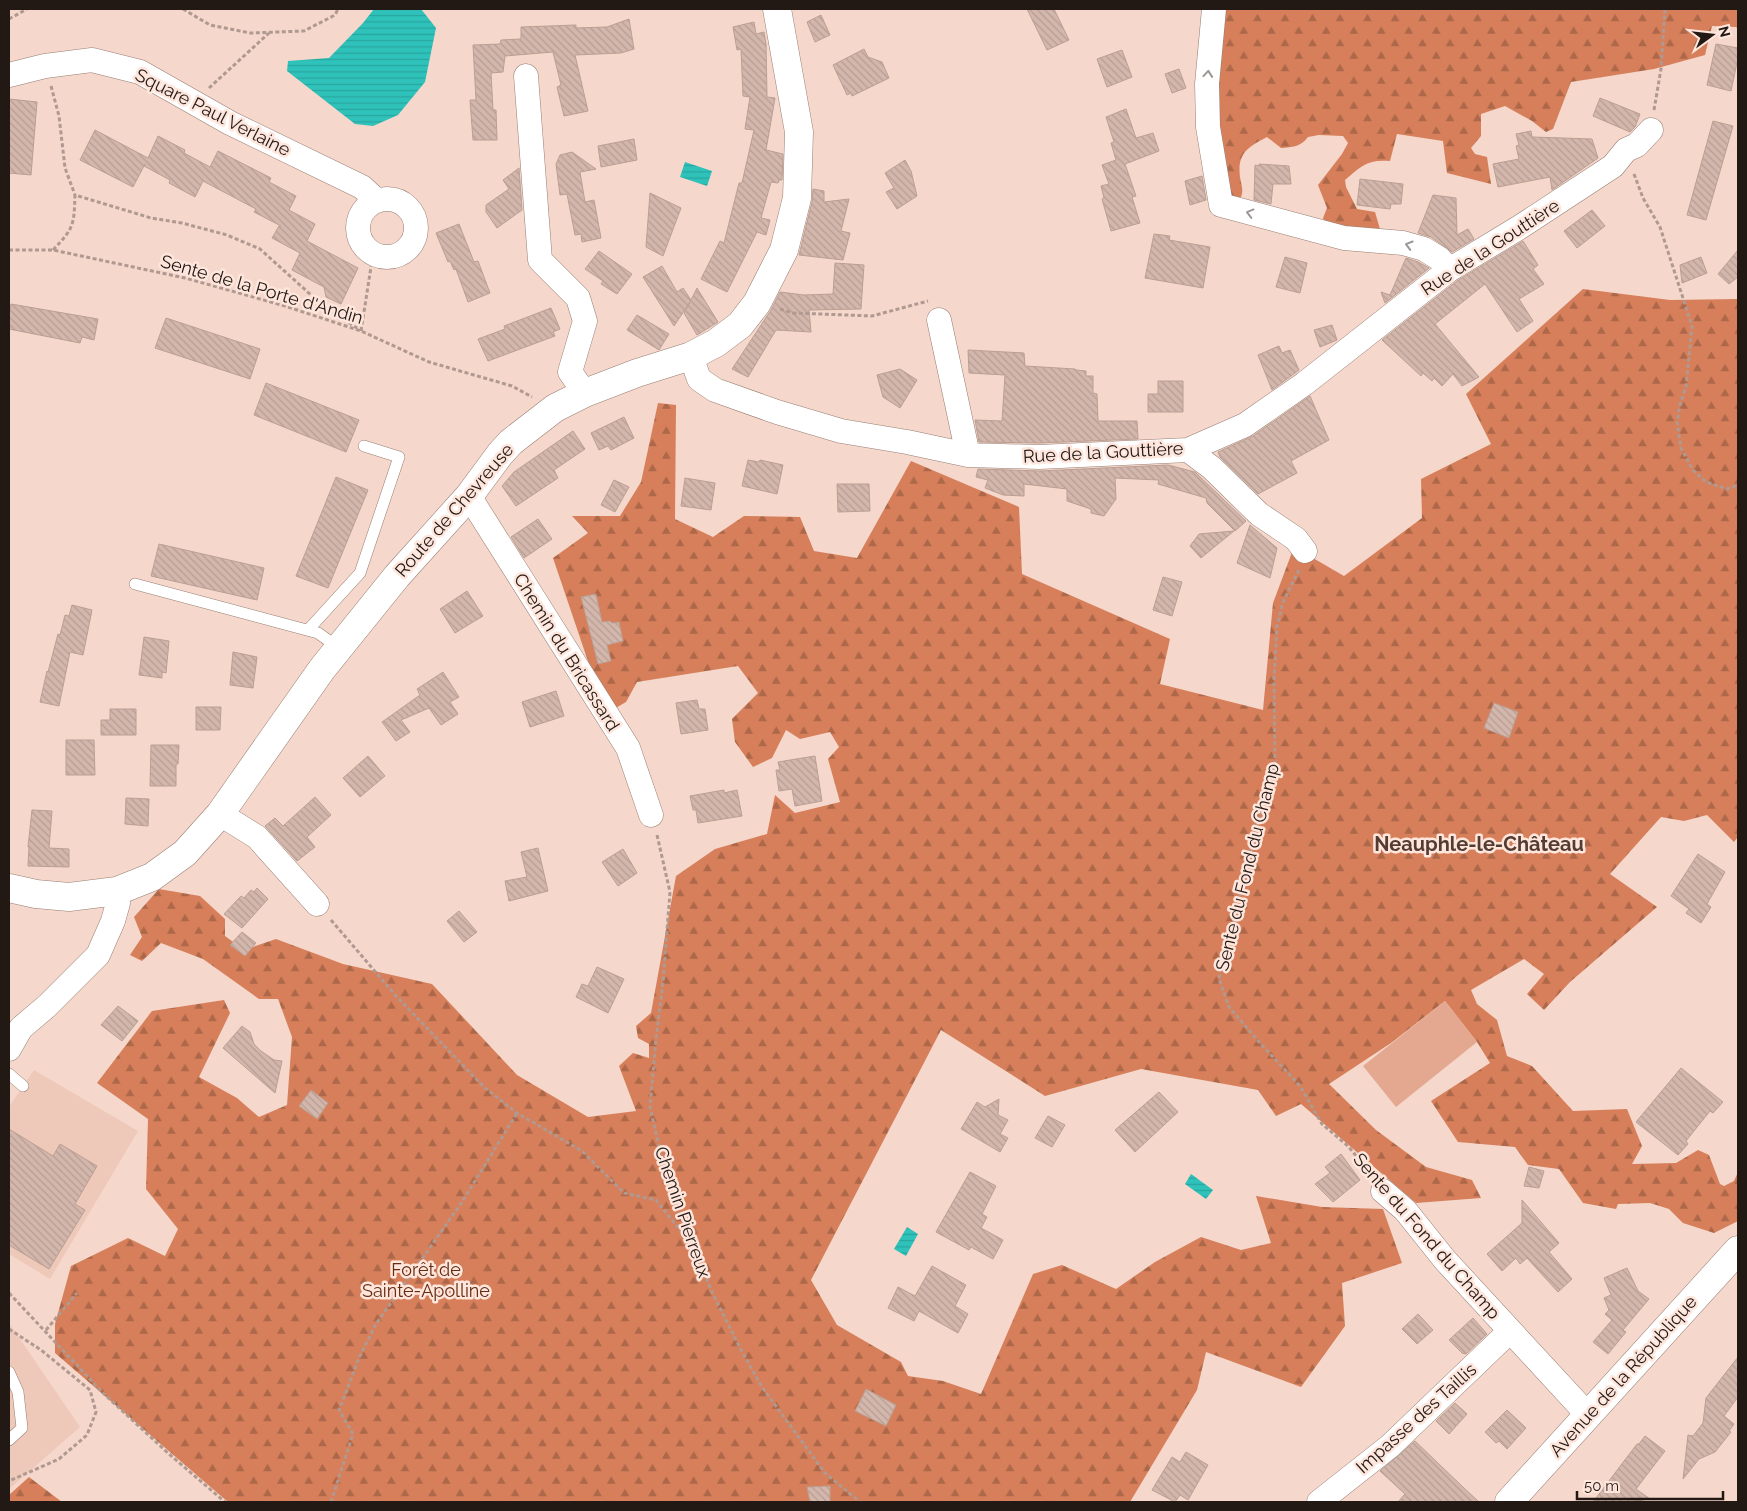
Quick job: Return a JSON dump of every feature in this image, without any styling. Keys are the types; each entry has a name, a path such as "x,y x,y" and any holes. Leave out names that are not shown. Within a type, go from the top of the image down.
{"street":[{"name":"Route de Chevreuse","path":"9,888 36,894 69,897 109,892 152,877 185,853 220,814 322,669 397,576 469,496 511,442 555,408 585,393 637,372 691,356 716,344 740,325 757,303 784,250 797,198 799,132 777,9"},
{"path":"1214,9 1207,84 1208,128 1221,205 1344,238 1403,243 1424,249 1440,258 1449,270"},
{"name":"Square Paul Verlaine","path":"9,75 45,66 92,60 140,72 230,123 362,187 377,200"},
{"path":"526,76 540,260 578,298 585,321 570,372 585,393"},
{"name":"Rue de la Gouttière","path":"691,356 699,378 715,390 777,412 841,431 968,455 1039,457 1188,450 1245,425 1304,384 1449,270 1520,227 1613,166 1626,150 1637,144 1651,130"},
{"path":"386,198 405,204 412,211 416,220 414,240 409,248 401,254 392,257 382,257 373,254 365,248 360,240 358,230 362,212 368,205 377,200 386,198"},
{"path":"939,320 968,455"},
{"path":"1188,450 1212,468 1259,514 1296,539 1305,551"},
{"name":"Chemin du Bricassard","path":"469,496 628,748 651,815"},
{"path":"220,814 257,837 317,904"},
{"path":"9,1049 21,1028 47,1006 98,955 113,921 118,903 109,892"},
{"name":"Sente du Fond du Champ","path":"1384,1191 1405,1210 1446,1260 1588,1415"},
{"name":"Avenue de la République","path":"1509,1502 1738,1250"},
{"name":"Impasse des Taillis","path":"1319,1502 1390,1446 1510,1331"}],"lane":[{"path":"308,630 360,573 399,457 364,446"},
{"path":"136,584 318,633 339,648"},
{"path":"9,1074 23,1086"},
{"path":"9,1372 18,1392 22,1428 9,1440"}],"path":[{"path":"9,18 27,9"},
{"path":"183,9 210,25 250,33 304,31 336,15 338,9"},
{"path":"1651,130 1661,69 1665,9"},
{"path":"186,98 209,89 269,32"},
{"path":"45,66 58,116 66,168 75,195 74,222 66,237 53,250"},
{"path":"1626,150 1643,198 1660,227 1692,326 1686,387 1677,422 1681,448 1693,470 1706,482 1727,489 1738,485"},
{"path":"75,195 151,218 182,223 227,235 260,249 321,304 361,331 373,254"},
{"name":"Sente de la Porte d'Andin","path":"9,250 53,250 185,278 285,306 361,331 429,362 512,386 555,408"},
{"path":"757,303 793,313 872,316 933,300 939,320"},
{"name":"Sente du Fond du Champ","path":"1305,551 1283,602 1277,626 1274,680 1275,763 1266,789 1219,979 1229,1007 1300,1086 1322,1124 1348,1146 1384,1191"},
{"name":"Chemin Pierreux","path":"651,815 670,892 650,1107 664,1168 690,1241 713,1294 762,1387 825,1473 860,1502"},
{"path":"317,904 397,997 484,1087 517,1113 582,1151 624,1193 656,1200 690,1241"},
{"path":"331,1502 353,1434 338,1410 359,1358 376,1324 462,1202 517,1113"},
{"path":"9,1293 46,1330 103,1393 225,1502"},
{"path":"46,1330 77,1293"},
{"path":"9,1329 41,1350 90,1390 96,1412 87,1435 59,1459 9,1481"}],"shaded area":[{"path":"1445,1001 1477,1042 1396,1107 1363,1066"},
{"path":"34,1070 138,1131 50,1279 9,1254 9,1107"},
{"path":"9,1323 80,1427 9,1489"}],"green space":[{"path":"1220,9 1738,9 1738,29 1736,27 1712,26 1705,55 1654,69 1571,82 1553,129 1546,132 1532,121 1505,106 1481,114 1481,136 1471,148 1475,154 1487,157 1491,184 1447,173 1443,141 1397,134 1390,161 1370,162 1345,180 1346,187 1357,209 1375,212 1382,236 1326,227 1323,218 1327,208 1318,185 1342,154 1348,143 1343,136 1319,135 1308,137 1299,145 1281,148 1267,137 1260,141 1249,148 1242,156 1240,177 1242,194 1241,197 1229,202 1215,135"},
{"name":"Forêt de Sainte-Apolline","path":"1583,289 1670,300 1738,299 1738,837 1734,842 1707,815 1684,821 1661,817 1610,874 1657,907 1570,982 1544,1010 1527,994 1544,974 1524,959 1471,990 1477,1004 1497,1020 1507,1056 1532,1066 1573,1111 1627,1109 1642,1146 1632,1164 1676,1163 1698,1150 1709,1155 1720,1184 1724,1186 1734,1181 1738,1172 1738,1221 1714,1233 1683,1223 1669,1209 1650,1203 1618,1204 1616,1209 1583,1203 1559,1169 1528,1165 1515,1147 1458,1142 1431,1101 1490,1063 1477,1042 1445,1001 1391,1043 1329,1084 1376,1130 1426,1167 1472,1180 1481,1198 1416,1203 1301,1104 1276,1116 1258,1090 1141,1069 1045,1096 941,1030 811,1280 837,1325 901,1362 908,1376 943,1381 981,1394 1033,1274 1062,1265 1116,1289 1155,1262 1201,1237 1241,1250 1271,1243 1256,1196 1322,1207 1383,1209 1402,1263 1342,1283 1345,1326 1301,1387 1206,1352 1197,1390 1130,1502 228,1502 55,1353 55,1324 71,1266 128,1238 165,1256 178,1229 146,1189 148,1119 97,1083 152,1011 224,1000 230,1013 199,1077 237,1098 259,1117 287,1105 292,1037 278,999 259,999 203,959 161,943 142,961 130,955 142,937 134,917 159,889 200,896 225,919 225,936 244,950 276,939 343,964 432,984 517,1075 588,1117 636,1111 619,1066 633,1053 649,1058 649,1044 638,1038 636,1026 651,1013 676,876 715,849 767,834 775,795 795,813 840,802 828,759 839,747 830,732 800,739 786,730 772,758 753,767 735,742 732,719 758,693 738,666 637,682 626,702 614,709 592,673 553,558 588,533 572,516 620,516 641,482 658,403 676,405 675,519 713,537 744,516 800,517 814,551 857,558 911,461 1019,507 1022,574 1170,639 1160,684 1263,710 1273,603 1294,547 1344,576 1422,518 1421,479 1491,444 1466,394"},
{"path":"29,1477 62,1502 9,1502 9,1495"}],"water":[{"path":"374,9 421,9 436,28 425,82 398,115 373,126 355,124 287,71 288,61 329,58"},
{"path":"685,162 712,171 707,186 680,177"},
{"path":"1191,1174 1213,1190 1206,1199 1185,1184"},
{"path":"907,1227 918,1234 906,1256 894,1249"}],"building":[{"path":"1027,9 1054,9 1069,40 1047,50"},
{"path":"821,15 830,35 815,42 807,22"},
{"path":"629,19 634,49 621,53 575,55 588,111 564,116 557,87 561,85 553,52 505,56 503,72 491,73 493,110 496,110 497,140 473,140 470,100 476,100 473,45 500,44 501,40 521,39 521,27 576,25 576,28 607,27"},
{"path":"754,22 756,34 764,32 767,97 775,98 766,150 783,154 782,180 779,180 778,183 771,182 761,218 770,220 766,235 757,232 727,292 701,279 720,241 724,243 739,183 742,183 754,130 745,129 750,97 743,96 741,49 737,50 733,27"},
{"path":"1716,44 1738,48 1738,58 1731,91 1707,85"},
{"path":"864,49 868,57 882,62 889,78 852,96 851,93 847,95 833,65"},
{"path":"1122,50 1132,77 1107,87 1097,59"},
{"path":"1179,69 1186,88 1172,93 1165,74"},
{"path":"1600,98 1640,114 1635,127 1630,132 1593,116"},
{"path":"9,99 37,102 31,175 9,173"},
{"path":"1126,109 1136,138 1153,133 1159,151 1125,164 1136,196 1132,197 1140,223 1111,231 1102,199 1104,198 1101,186 1109,184 1102,165 1116,160 1111,143 1114,142 1106,117"},
{"path":"1713,121 1733,126 1706,220 1687,215"},
{"path":"95,130 148,158 158,136 185,150 184,153 210,167 218,151 271,178 269,182 296,196 289,210 315,224 307,241 358,268 341,304 326,297 324,287 292,270 300,253 272,238 279,226 281,226 254,212 256,209 203,181 195,197 169,183 170,180 144,166 145,164 133,187 80,160"},
{"path":"1531,131 1532,137 1592,139 1598,158 1552,190 1550,177 1498,187 1493,164 1519,159 1516,146 1519,145 1516,134"},
{"path":"634,139 637,160 601,167 598,146"},
{"path":"572,152 596,169 580,172 585,202 594,200 601,238 582,242 581,234 575,235 567,194 560,195 556,164 560,155"},
{"path":"905,160 911,171 917,196 897,209 886,192 894,188 885,173"},
{"path":"1259,164 1289,166 1291,184 1273,184 1271,204 1254,200 1255,165 1259,166"},
{"path":"519,168 522,210 497,228 486,212 486,205 509,189 503,180"},
{"path":"1202,176 1206,200 1190,205 1185,181"},
{"path":"1360,179 1403,184 1401,204 1391,204 1390,209 1357,205"},
{"path":"813,189 824,191 824,202 849,199 841,231 850,233 843,260 799,255 812,202"},
{"path":"650,193 681,208 663,256 646,247"},
{"path":"1433,195 1456,198 1457,235 1468,229 1474,239 1452,252 1431,237 1418,233"},
{"path":"1592,210 1605,226 1577,248 1564,231"},
{"path":"459,224 474,262 478,261 490,293 468,302 456,269 454,270 450,261 448,262 436,233"},
{"path":"1154,234 1170,236 1169,240 1210,247 1203,288 1145,278"},
{"path":"1523,241 1538,265 1533,269 1544,284 1519,299 1533,321 1517,332 1485,284 1435,324 1479,377 1462,386 1453,374 1442,386 1434,378 1432,381 1423,373 1421,376 1382,340 1457,281"},
{"path":"1738,250 1738,277 1729,284 1718,274"},
{"path":"599,251 632,274 617,294 601,284 603,281 585,269"},
{"path":"1285,257 1307,263 1300,293 1276,287"},
{"path":"1701,257 1707,273 1682,283 1680,265"},
{"path":"1406,258 1429,268 1385,303 1381,292 1390,295"},
{"path":"835,263 864,265 861,309 809,310 811,332 776,330 748,377 732,369 771,310 780,292 804,295 833,294"},
{"path":"662,266 677,292 683,288 691,300 697,288 718,322 697,335 684,313 690,302 674,326 643,277"},
{"path":"11,304 98,319 94,340 82,337 80,343 9,329"},
{"path":"551,308 560,329 553,332 555,336 488,361 478,339 505,329 504,326"},
{"path":"637,315 669,334 659,350 627,330"},
{"path":"166,318 260,349 250,379 155,348"},
{"path":"1332,325 1337,340 1320,347 1314,330"},
{"path":"1279,346 1282,353 1290,350 1299,370 1272,390 1258,355"},
{"path":"968,350 1024,353 1025,366 1086,371 1086,376 1093,376 1093,393 1097,394 1098,421 1137,421 1138,439 1039,443 979,442 975,420 1002,421 1005,375 969,373"},
{"path":"900,369 917,380 900,408 883,397 877,375"},
{"path":"1158,381 1183,381 1183,412 1148,412 1148,394 1158,394"},
{"path":"266,383 359,420 346,452 254,415"},
{"path":"1310,396 1329,440 1291,461 1297,473 1258,494 1220,457 1218,452 1253,436"},
{"path":"624,417 634,438 611,450 608,446 599,450 591,433"},
{"path":"573,431 585,449 554,470 558,478 516,506 502,486 514,472"},
{"path":"748,460 759,462 760,460 783,465 777,494 742,486"},
{"path":"1168,465 1195,472 1246,521 1235,531 1207,503 1206,498 1158,484 1159,480 1115,478 1116,499 1104,516 1091,513 1091,509 1067,501 1067,489 1024,484 1024,496 1003,495 985,488 988,480 976,477 978,469 1040,471"},
{"path":"336,477 368,490 328,588 296,576"},
{"path":"685,478 715,483 711,510 681,506"},
{"path":"614,480 629,487 615,512 601,505"},
{"path":"837,484 869,484 870,511 838,512"},
{"path":"538,519 552,539 524,558 511,537"},
{"path":"1250,525 1277,548 1270,578 1237,563"},
{"path":"1234,531 1201,558 1190,546 1199,534"},
{"path":"159,544 264,568 257,600 151,576"},
{"path":"1163,577 1182,582 1172,616 1153,610"},
{"path":"467,591 483,616 455,633 440,609"},
{"path":"596,594 602,622 619,622 623,641 607,645 611,661 598,664 581,597"},
{"path":"72,605 92,610 83,655 70,652 59,706 40,702 58,634 60,635 65,615 69,616"},
{"path":"144,637 169,641 166,673 162,672 162,678 139,675"},
{"path":"233,652 257,657 253,688 230,685"},
{"path":"443,672 459,697 450,702 458,714 441,725 429,708 401,720 410,732 396,741 382,722 420,695 417,689"},
{"path":"556,691 564,716 530,727 522,702"},
{"path":"697,700 699,709 705,709 708,730 681,734 676,703"},
{"path":"1494,703 1518,712 1509,738 1484,728"},
{"path":"196,707 221,707 220,730 196,730"},
{"path":"110,709 136,709 136,735 101,735 101,720 110,720"},
{"path":"66,740 94,740 95,775 66,775"},
{"path":"151,745 179,745 178,764 176,764 176,786 150,786"},
{"path":"368,756 385,776 360,797 343,778"},
{"path":"815,756 822,801 795,806 792,789 779,791 776,770 780,770 778,762"},
{"path":"724,790 724,793 737,790 742,816 698,823 696,810 693,810 690,796"},
{"path":"315,797 331,815 307,837 315,847 297,861 265,826 275,818 283,826"},
{"path":"126,798 149,799 148,826 125,824"},
{"path":"32,810 52,811 49,848 69,849 69,867 28,866"},
{"path":"538,848 548,891 509,901 505,881 527,877 521,852"},
{"path":"623,849 637,873 618,886 602,862"},
{"path":"1698,854 1725,872 1707,904 1711,907 1701,923 1686,913 1689,909 1671,896"},
{"path":"257,888 268,899 242,928 224,914 241,896 244,898 251,890 254,892"},
{"path":"459,911 477,932 464,942 447,921"},
{"path":"242,932 256,943 245,956 230,945"},
{"path":"597,967 624,979 608,1013 576,997 582,984 588,986"},
{"path":"118,1006 138,1021 122,1041 101,1025"},
{"path":"242,1026 250,1032 254,1044 261,1051 274,1060 282,1061 275,1093 223,1048"},
{"path":"1681,1068 1723,1102 1713,1113 1710,1111 1686,1141 1688,1144 1678,1155 1636,1122"},
{"path":"311,1090 328,1103 317,1119 299,1106"},
{"path":"1159,1092 1178,1112 1135,1152 1115,1130"},
{"path":"999,1099 998,1115 1008,1120 1000,1134 1008,1138 1000,1152 961,1129 977,1102 985,1107"},
{"path":"1048,1116 1065,1125 1052,1147 1035,1138"},
{"path":"9,1129 53,1156 60,1144 97,1166 75,1204 85,1210 49,1269 9,1245"},
{"path":"1341,1154 1360,1180 1333,1202 1315,1184 1330,1173 1325,1167"},
{"path":"1529,1167 1544,1171 1539,1188 1524,1186"},
{"path":"970,1172 996,1186 982,1214 987,1217 981,1228 1003,1240 993,1259 971,1247 969,1250 936,1232"},
{"path":"1522,1200 1559,1243 1549,1252 1572,1279 1558,1292 1527,1258 1520,1264 1516,1258 1502,1271 1487,1254 1522,1223"},
{"path":"932,1266 966,1285 955,1306 968,1314 958,1333 919,1311 914,1321 888,1308 898,1287 915,1296"},
{"path":"1627,1268 1638,1291 1649,1299 1623,1330 1626,1332 1608,1354 1593,1342 1612,1320 1605,1314 1609,1310 1604,1298 1611,1295 1604,1278"},
{"path":"1418,1314 1433,1330 1417,1344 1402,1329"},
{"path":"1473,1318 1487,1334 1466,1354 1462,1353 1449,1340"},
{"path":"1738,1357 1738,1397 1724,1416 1734,1424 1729,1431 1731,1432 1715,1452 1699,1459 1683,1479 1688,1435 1693,1436 1703,1423 1706,1398"},
{"path":"866,1389 896,1405 886,1426 855,1411"},
{"path":"1455,1403 1467,1414 1449,1434 1436,1421"},
{"path":"1507,1410 1526,1428 1507,1449 1499,1441 1496,1443 1485,1432"},
{"path":"1645,1436 1665,1451 1636,1489 1650,1499 1629,1502 1593,1502 1637,1444"},
{"path":"1415,1441 1479,1502 1398,1502 1405,1494 1380,1471"},
{"path":"1186,1452 1208,1465 1188,1500 1180,1495 1175,1502 1152,1490 1172,1457 1180,1462"},
{"path":"830,1486 830,1502 810,1502 807,1487"}],"district":[{"name":"Neauphle-le-Château","path":"1479,844"}]}
